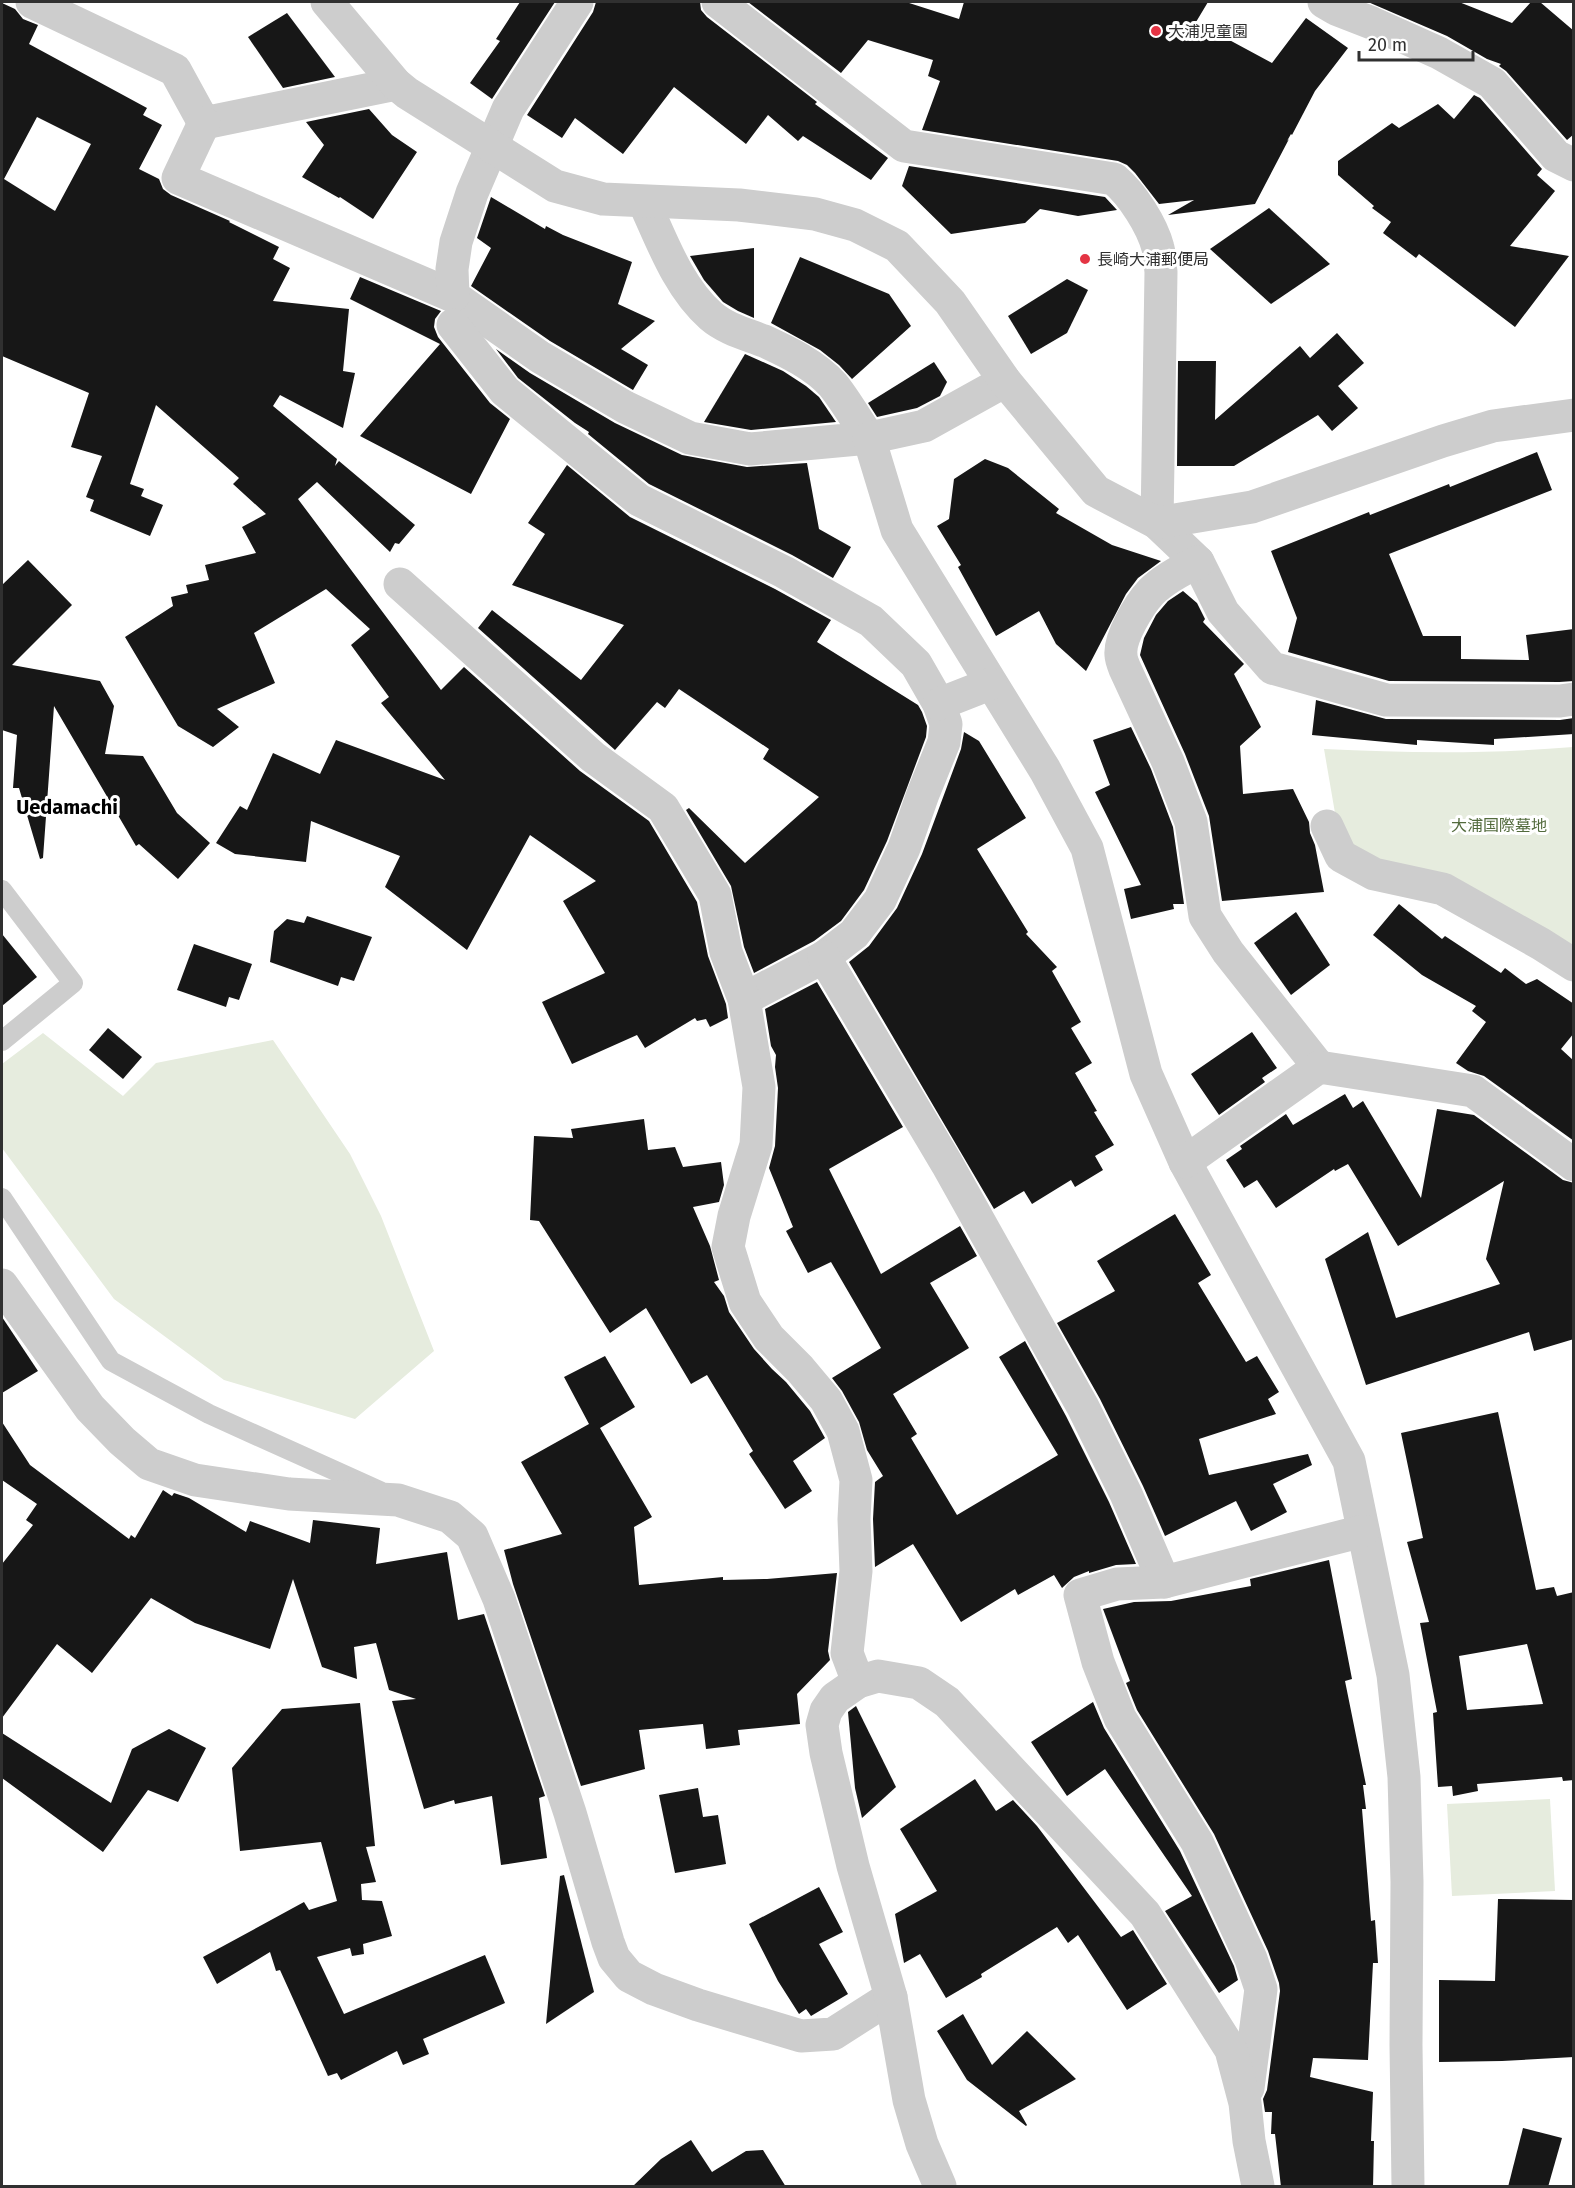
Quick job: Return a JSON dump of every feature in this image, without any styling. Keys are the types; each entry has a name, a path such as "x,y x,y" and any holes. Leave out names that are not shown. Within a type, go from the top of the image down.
{"street":[{"path":"327,2 396,84 492,148 555,186 603,199 739,205 815,214 855,225 897,246 950,302 1005,381 1096,491 1157,523 1198,562 1223,612 1272,668 1386,700 1560,701 1574,699"},
{"path":"577,2 508,109 472,193 456,242 452,269 453,310 505,391 639,500 784,572 872,621 916,664 939,704 946,724 944,742 904,848 880,900 854,934 824,957 744,999"},
{"path":"718,2 904,146 1114,179 1124,188 1145,219 1158,248 1161,272 1157,523"},
{"path":"1324,2 1438,53 1492,83 1556,156 1574,165"},
{"path":"49,5 175,70 204,123"},
{"path":"204,123 396,84"},
{"path":"204,123 178,178 453,310 625,406 690,438 750,449 869,438 924,426 1005,381"},
{"path":"644,202 670,260 689,291 711,316 734,330 765,342 814,367 833,386 869,438 897,530 1045,770 1087,848 1146,1074 1185,1162 1349,1461 1393,1675 1404,1777 1407,1882 1408,2187"},
{"path":"1157,523 1252,507 1493,426 1574,415"},
{"path":"1198,562 1175,573 1151,592 1134,615 1123,640 1121,654 1125,669 1191,822 1205,916 1228,952 1319,1067 1473,1091 1574,1165"},
{"path":"400,584 593,757 663,808 715,895 726,952 744,999 759,1087 756,1145 734,1216 728,1247 745,1302 769,1338 801,1369 826,1400 843,1431 855,1480 856,1571 847,1653 858,1682"},
{"path":"939,704 990,684"},
{"path":"1327,826 1341,856 1374,874 1443,889 1574,965"},
{"path":"824,957 947,1164 1083,1407 1126,1494 1164,1582"},
{"path":"1185,1162 1319,1067"},
{"path":"2,1285 90,1408 122,1441 149,1464 195,1480 289,1494 398,1500 450,1517 472,1536 499,1599 518,1655 570,1813 608,1942 615,1958 628,1976 654,1989 698,2005 801,2036 833,2034 891,1997"},
{"path":"1245,2103 1261,1989 1251,1959 1197,1842 1120,1718 1098,1662 1080,1595 1117,1584 1164,1582 1363,1531"},
{"path":"940,2187 922,2144 909,2100 891,1997 853,1866 826,1753 822,1725 826,1711 835,1698 858,1682 878,1676 919,1683 947,1702 1145,1914 1231,2050 1245,2103 1249,2141 1258,2187"}],"lane":[{"path":"2,890 73,983 2,1041"},
{"path":"2,1198 111,1361 209,1414 398,1500"}],"green space":[{"name":"大浦国際墓地","path":"1573,747 1573,959 1368,863 1345,841 1335,813 1324,749 1448,752"},
{"path":"43,1033 123,1096 156,1063 273,1040 350,1154 381,1216 434,1351 355,1419 224,1380 114,1299 2,1148 2,1064"},
{"path":"1550,1799 1555,1891 1452,1896 1447,1804"}],"building":[{"path":"520,2 555,2 492,99 470,83 500,41 496,39"},
{"path":"596,2 700,2 701,10 707,17 817,102 815,104 888,158 871,180 803,136 798,141 768,115 746,144 674,87 623,154 575,118 562,138 527,115 593,12"},
{"path":"748,2 906,2 959,19 964,2 1208,2 1196,22 1272,63 1306,18 1348,48 1315,91 1255,204 1168,215 1194,200 1159,204 1135,173 1127,165 1118,161 922,130 940,81 928,76 933,60 868,40 841,73"},
{"path":"1368,2 1459,2 1512,23 1531,2 1540,2 1574,31 1574,134 1567,140 1499,66 1501,64 1487,59 1447,36"},
{"path":"2,3 15,9 23,19 38,25 29,44 147,108 143,115 162,125 139,169 159,179 163,189 171,195 230,221 279,247 273,259 290,268 273,301 349,309 343,371 355,373 343,428 280,395 273,406 337,459 335,466 339,461 415,525 399,544 395,543 390,552 317,482 298,499 441,690 464,667 580,771 649,821 697,902 708,956 726,1004 728,1018 710,1027 706,1019 697,1021 695,1018 645,1048 637,1035 572,1064 542,1002 605,973 563,901 596,881 530,835 467,950 385,887 400,856 311,821 306,862 235,854 216,843 240,806 247,810 273,753 320,774 336,740 445,780 381,703 389,697 351,645 370,629 326,589 254,633 275,683 217,709 239,727 213,747 178,726 125,637 173,606 171,597 188,593 186,585 209,580 205,565 256,553 242,527 266,514 233,484 239,478 156,405 130,484 144,489 141,496 163,505 150,536 90,511 94,500 86,497 102,456 71,447 89,393 2,356","holes":["37,117 91,144 55,211 4,179"]},
{"path":"287,13 335,77 283,88 248,37"},
{"path":"1474,95 1480,98 1542,169 1537,175 1555,191 1510,246 1569,256 1515,327 1419,254 1416,258 1383,233 1391,222 1372,208 1374,206 1338,175 1338,161 1392,123 1399,128 1438,104 1454,119"},
{"path":"369,109 392,135 417,152 373,219 340,197 302,177 324,145 306,122"},
{"path":"909,166 1105,197 1117,210 1078,216 1040,209 1025,223 951,234 902,186"},
{"path":"491,197 545,229 546,226 632,262 618,304 655,321 621,349 648,365 633,390 550,341 471,286 491,248 477,238"},
{"path":"1269,208 1330,264 1271,304 1210,249"},
{"path":"754,248 754,318 723,302 704,280 690,256"},
{"path":"800,257 889,294 911,326 852,379 820,350 771,323"},
{"path":"360,277 441,311 435,319 434,327 438,337 490,403 510,419 471,494 360,436 440,344 350,299"},
{"path":"1067,279 1088,290 1067,333 1031,354 1008,316"},
{"path":"1337,333 1364,363 1338,386 1358,408 1332,431 1318,415 1234,466 1177,466 1178,361 1216,361 1215,420 1300,346 1310,358"},
{"path":"496,349 530,373 615,423 682,455 747,467 807,463 819,529 851,547 833,578 792,555 649,484 588,434 589,432 518,378"},
{"path":"745,354 783,371 806,386 819,397 836,422 751,430 704,422"},
{"path":"934,362 947,382 940,396 917,408 877,417 868,403"},
{"path":"1537,452 1552,490 1389,554 1423,636 1461,636 1461,659 1529,660 1526,635 1574,629 1574,681 1389,681 1288,652 1297,618 1271,551 1369,512 1370,515 1449,484 1450,487"},
{"path":"985,459 1008,468 1059,509 1056,513 1112,545 1161,561 1138,578 1126,594 1086,671 1056,644 1039,611 996,636 958,567 961,565 937,526 949,519 954,479"},
{"path":"567,465 630,517 775,589 831,620 817,642 918,705 922,712 927,726 926,737 887,841 864,890 841,921 814,941 754,973 744,947 731,886 686,810 689,808 745,863 819,797 763,759 769,749 679,689 665,708 657,702 615,750 478,628 492,610 581,680 624,625 512,585 545,534 528,523"},
{"path":"28,560 72,605 12,665 100,681 114,706 105,754 143,756 177,813 210,843 178,879 139,844 136,846 54,706 43,858 40,859 19,788 13,788 17,735 2,730 2,585"},
{"path":"1183,591 1197,603 1205,619 1203,622 1244,664 1234,674 1261,727 1240,746 1243,794 1293,789 1309,822 1324,892 1222,901 1209,816 1185,754 1140,655 1144,638 1156,615 1168,601"},
{"path":"1316,700 1386,719 1560,720 1574,718 1574,734 1494,739 1494,745 1417,740 1417,745 1312,735"},
{"path":"1131,727 1151,769 1173,827 1184,904 1173,904 1174,909 1131,919 1124,889 1141,885 1095,792 1110,785 1093,740"},
{"path":"964,732 979,741 1026,818 977,849 1028,932 1026,934 1057,967 1052,971 1081,1022 1071,1028 1092,1063 1075,1073 1097,1111 1094,1112 1114,1145 1095,1156 1103,1170 1075,1187 1071,1180 1032,1204 1024,1191 994,1209 849,962 869,946 897,908 922,854 961,749"},
{"path":"1399,904 1442,939 1445,936 1501,973 1505,968 1526,984 1537,979 1574,1004 1574,1033 1561,1049 1574,1061 1574,1141 1484,1076 1468,1071 1456,1063 1486,1022 1472,1011 1476,1006 1422,975 1373,935"},
{"path":"1296,912 1330,965 1291,995 1254,943"},
{"path":"307,916 372,937 354,981 341,977 338,986 270,962 274,931 287,919 304,923"},
{"path":"2,934 37,977 2,1006"},
{"path":"194,944 252,964 239,1000 229,997 226,1007 177,990"},
{"path":"817,982 903,1127 829,1169 881,1274 960,1226 977,1256 930,1283 969,1348 893,1394 917,1434 911,1438 957,1515 1058,1455 999,1357 1025,1341 1109,1502 1136,1564 1116,1565 1089,1573 1089,1571 1074,1577 1062,1588 1054,1575 1018,1595 1015,1589 961,1622 913,1544 875,1567 873,1519 875,1482 883,1476 867,1450 859,1422 832,1378 881,1348 831,1262 808,1273 786,1231 793,1227 769,1168 775,1146 778,1088 776,1055 771,1046 765,1009"},
{"path":"108,1028 142,1057 123,1079 89,1050"},
{"path":"1252,1032 1277,1068 1262,1078 1265,1082 1219,1115 1191,1074"},
{"path":"1345,1094 1353,1108 1363,1101 1421,1198 1437,1109 1474,1115 1563,1180 1574,1183 1574,1339 1534,1351 1529,1332 1366,1385 1325,1259 1368,1232 1396,1318 1500,1284 1486,1259 1504,1181 1398,1246 1348,1164 1335,1171 1334,1169 1276,1208 1257,1180 1244,1188 1226,1160 1242,1149 1240,1146 1286,1114 1293,1125"},
{"path":"644,1119 648,1150 675,1147 683,1167 721,1162 724,1185 719,1202 693,1207 710,1246 719,1280 714,1282 724,1296 729,1312 754,1349 810,1411 825,1438 793,1461 812,1491 785,1509 749,1454 753,1451 707,1375 691,1384 646,1308 610,1333 539,1221 530,1220 534,1136 573,1138 571,1129"},
{"path":"1175,1214 1211,1275 1198,1283 1246,1362 1257,1356 1279,1392 1268,1399 1276,1414 1199,1439 1209,1475 1308,1454 1312,1465 1273,1484 1287,1512 1251,1531 1236,1501 1165,1536 1100,1399 1057,1323 1115,1291 1097,1261"},
{"path":"2,1317 38,1371 2,1393"},
{"path":"605,1356 635,1407 600,1428 652,1517 634,1527 639,1585 723,1577 723,1580 767,1579 837,1573 828,1651 830,1660 797,1694 800,1724 738,1730 740,1745 706,1749 703,1724 639,1730 645,1769 581,1786 513,1584 504,1550 562,1534 521,1462 589,1424 564,1377"},
{"path":"1498,1412 1536,1590 1554,1587 1557,1596 1574,1592 1574,1780 1563,1781 1562,1777 1477,1784 1478,1791 1453,1796 1452,1786 1438,1787 1433,1713 1437,1712 1420,1623 1429,1622 1407,1542 1423,1538 1401,1433","holes":["1527,1644 1543,1704 1467,1710 1459,1656"]},
{"path":"2,1422 30,1465 129,1539 131,1535 135,1538 163,1490 172,1496 174,1493 189,1498 246,1532 250,1521 310,1543 313,1520 380,1528 376,1564 447,1552 458,1620 484,1614 545,1796 539,1798 547,1858 501,1865 492,1796 455,1804 454,1800 424,1809 392,1701 416,1699 389,1690 376,1643 354,1647 357,1679 322,1667 293,1579 270,1649 195,1623 151,1598 92,1673 57,1644 2,1718 2,1564 33,1525 26,1520 37,1504 2,1480"},
{"path":"1329,1560 1352,1679 1345,1681 1366,1785 1363,1785 1366,1809 1362,1809 1371,1921 1375,1920 1378,1963 1373,1963 1368,2060 1313,2058 1310,2077 1373,2092 1371,2141 1374,2141 1373,2187 1281,2187 1275,2134 1271,2134 1272,2112 1265,2112 1263,2099 1267,2090 1280,1991 1279,1983 1268,1951 1214,1834 1137,1710 1126,1683 1130,1681 1103,1609 1134,1602 1171,1601 1251,1586 1250,1579"},
{"path":"1093,1702 1104,1728 1180,1851 1234,1966 1238,1980 1219,1993 1165,1911 1192,1896 1105,1769 1067,1796 1031,1742"},
{"path":"360,1703 375,1846 366,1847 376,1882 361,1884 362,1900 382,1901 392,1936 363,1944 364,1954 352,1956 350,1948 317,1957 344,2014 485,1955 505,2003 423,2039 429,2054 403,2065 397,2051 341,2080 337,2073 328,2076 280,1970 276,1971 270,1952 217,1984 203,1957 304,1902 309,1910 337,1901 321,1842 240,1851 232,1768 282,1709"},
{"path":"856,1706 896,1787 862,1818 855,1788 848,1712"},
{"path":"169,1729 206,1748 178,1802 148,1790 103,1852 2,1778 2,1733 111,1803 132,1749"},
{"path":"975,1779 996,1811 1013,1800 1037,1826 1121,1937 1133,1930 1167,1984 1127,2010 1078,1935 1068,1943 1057,1927 946,1998 920,1954 904,1963 895,1914 937,1891 900,1829"},
{"path":"698,1788 703,1817 718,1815 726,1864 675,1873 659,1795"},
{"path":"564,1875 594,1992 546,2024 560,1876"},
{"path":"819,1887 843,1932 819,1944 848,1994 811,2016 806,2009 799,2014 778,1981 749,1924"},
{"path":"1498,1899 1574,1900 1574,2057 1439,2062 1439,1980 1495,1981"},
{"path":"963,2014 992,2065 1027,2031 1076,2079 1019,2111 1026,2126 967,2080 937,2031"},
{"path":"1523,2128 1562,2138 1548,2187 1508,2187"},
{"path":"691,2140 712,2172 746,2151 763,2150 786,2187 632,2187 661,2159"}],"place":[{"name":"大浦児童園","path":"1156,31"},
{"name":"長崎大浦郵便局","path":"1085,259"}],"district":[{"name":"Uedamachi","path":"67,807"}]}
